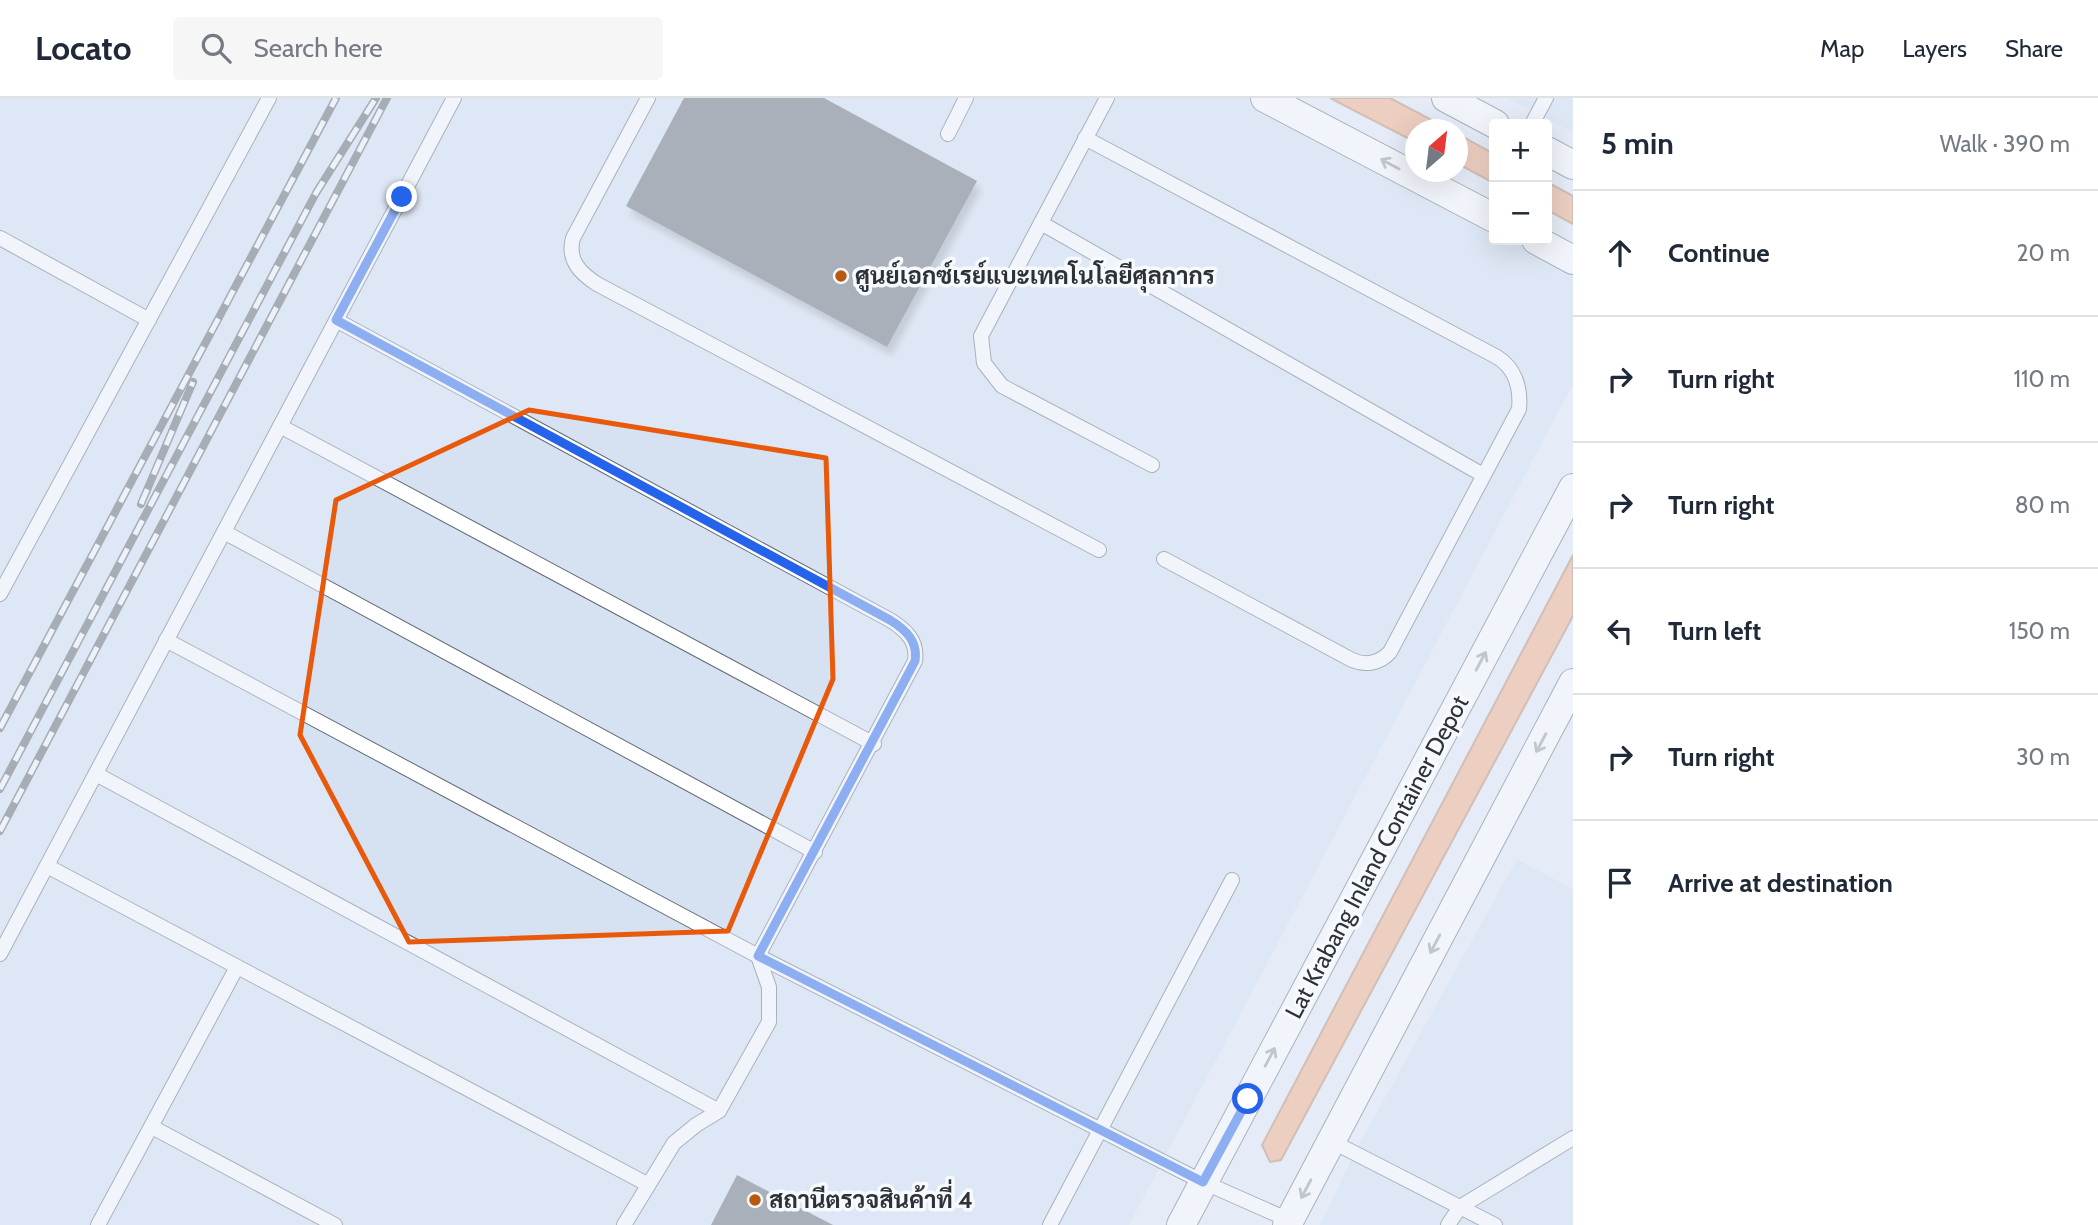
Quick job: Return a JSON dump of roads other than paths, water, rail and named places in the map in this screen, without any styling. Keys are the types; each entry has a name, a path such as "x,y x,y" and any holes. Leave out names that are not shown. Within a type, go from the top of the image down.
{"street":[{"path":"1265,98 1489,215"},
{"path":"1446,98 1489,121"},
{"path":"1552,154 1573,165"},
{"path":"1545,245 1573,260"},
{"name":"Lat Krabang Inland Container Depot","path":"1181,1225 1573,488"},
{"path":"1288,1223 1573,682"}],"lane":[{"path":"0,594 5,571 149,320 269,98"},
{"path":"0,954 454,98"},
{"path":"648,98 573,238 572,256 579,270 597,284 1099,550"},
{"path":"948,134 966,98"},
{"path":"1107,98 981,336 984,363 1002,386 1152,465"},
{"path":"1535,119 1546,98"},
{"path":"1085,138 1503,360 1518,387 1519,409 1390,652 1379,661 1368,663 1352,660 1164,559"},
{"path":"1041,223 1483,475"},
{"path":"0,238 149,320"},
{"path":"336,320 901,626 911,637 916,653 915,661 874,744 758,956 769,987 769,1022 719,1111 695,1125 674,1143 624,1225"},
{"path":"280,426 874,744"},
{"path":"224,532 815,852"},
{"path":"166,640 758,956 1288,1223"},
{"path":"96,774 719,1111"},
{"path":"47,866 648,1184"},
{"path":"1050,1225 1232,880"},
{"path":"99,1225 237,967"},
{"path":"152,1127 335,1225"},
{"path":"1448,1225 1460,1207 1573,1138"},
{"path":"1331,1141 1495,1225"}],"railway":[{"path":"0,728 336,98"},
{"path":"0,789 316,193 376,98"},
{"path":"0,831 387,98"},
{"path":"141,504 193,382"}],"place":[{"name":"ศูนย์เอกซ์เรย์แบะเทคโนโลยีศุลกากร","path":"841,276"},
{"name":"สถานีตรวจสินค้าที่ 4","path":"755,1200"}]}
